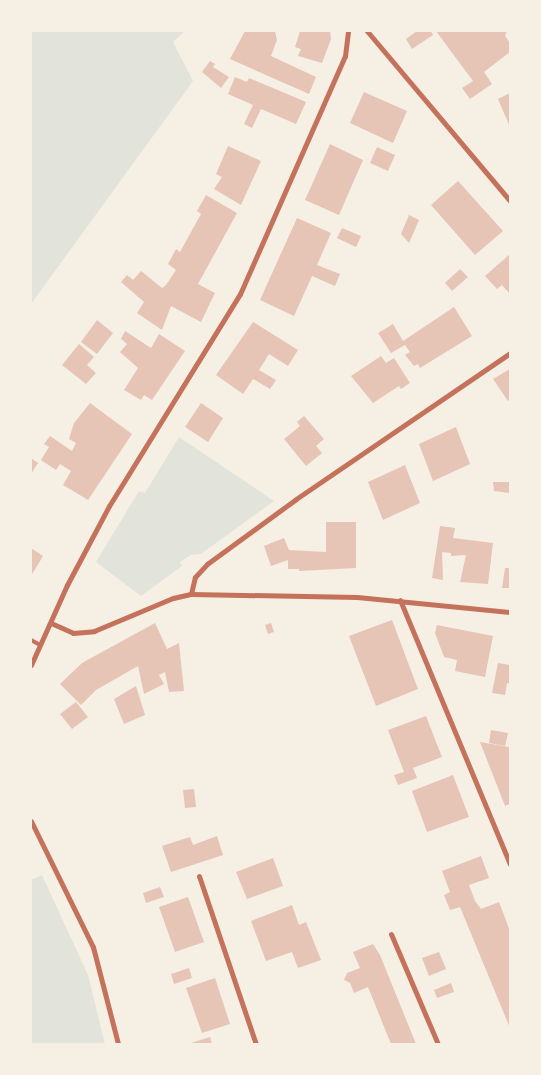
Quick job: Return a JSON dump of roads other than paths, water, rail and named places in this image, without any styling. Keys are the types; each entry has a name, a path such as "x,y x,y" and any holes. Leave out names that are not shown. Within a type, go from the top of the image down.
{"street":[{"path":"31,665 67,584 109,506 240,294 345,56 348,31"},
{"path":"367,31 510,201"},
{"path":"191,594 195,577 206,564 296,498 510,353"},
{"path":"51,623 73,633 94,631 173,598 191,594 400,600 510,612"},
{"path":"400,600 510,864"},
{"path":"31,821 93,947 118,1044"},
{"path":"199,876 256,1044"},
{"path":"391,934 438,1044"}],"lane":[{"path":"31,640 40,645"}]}
